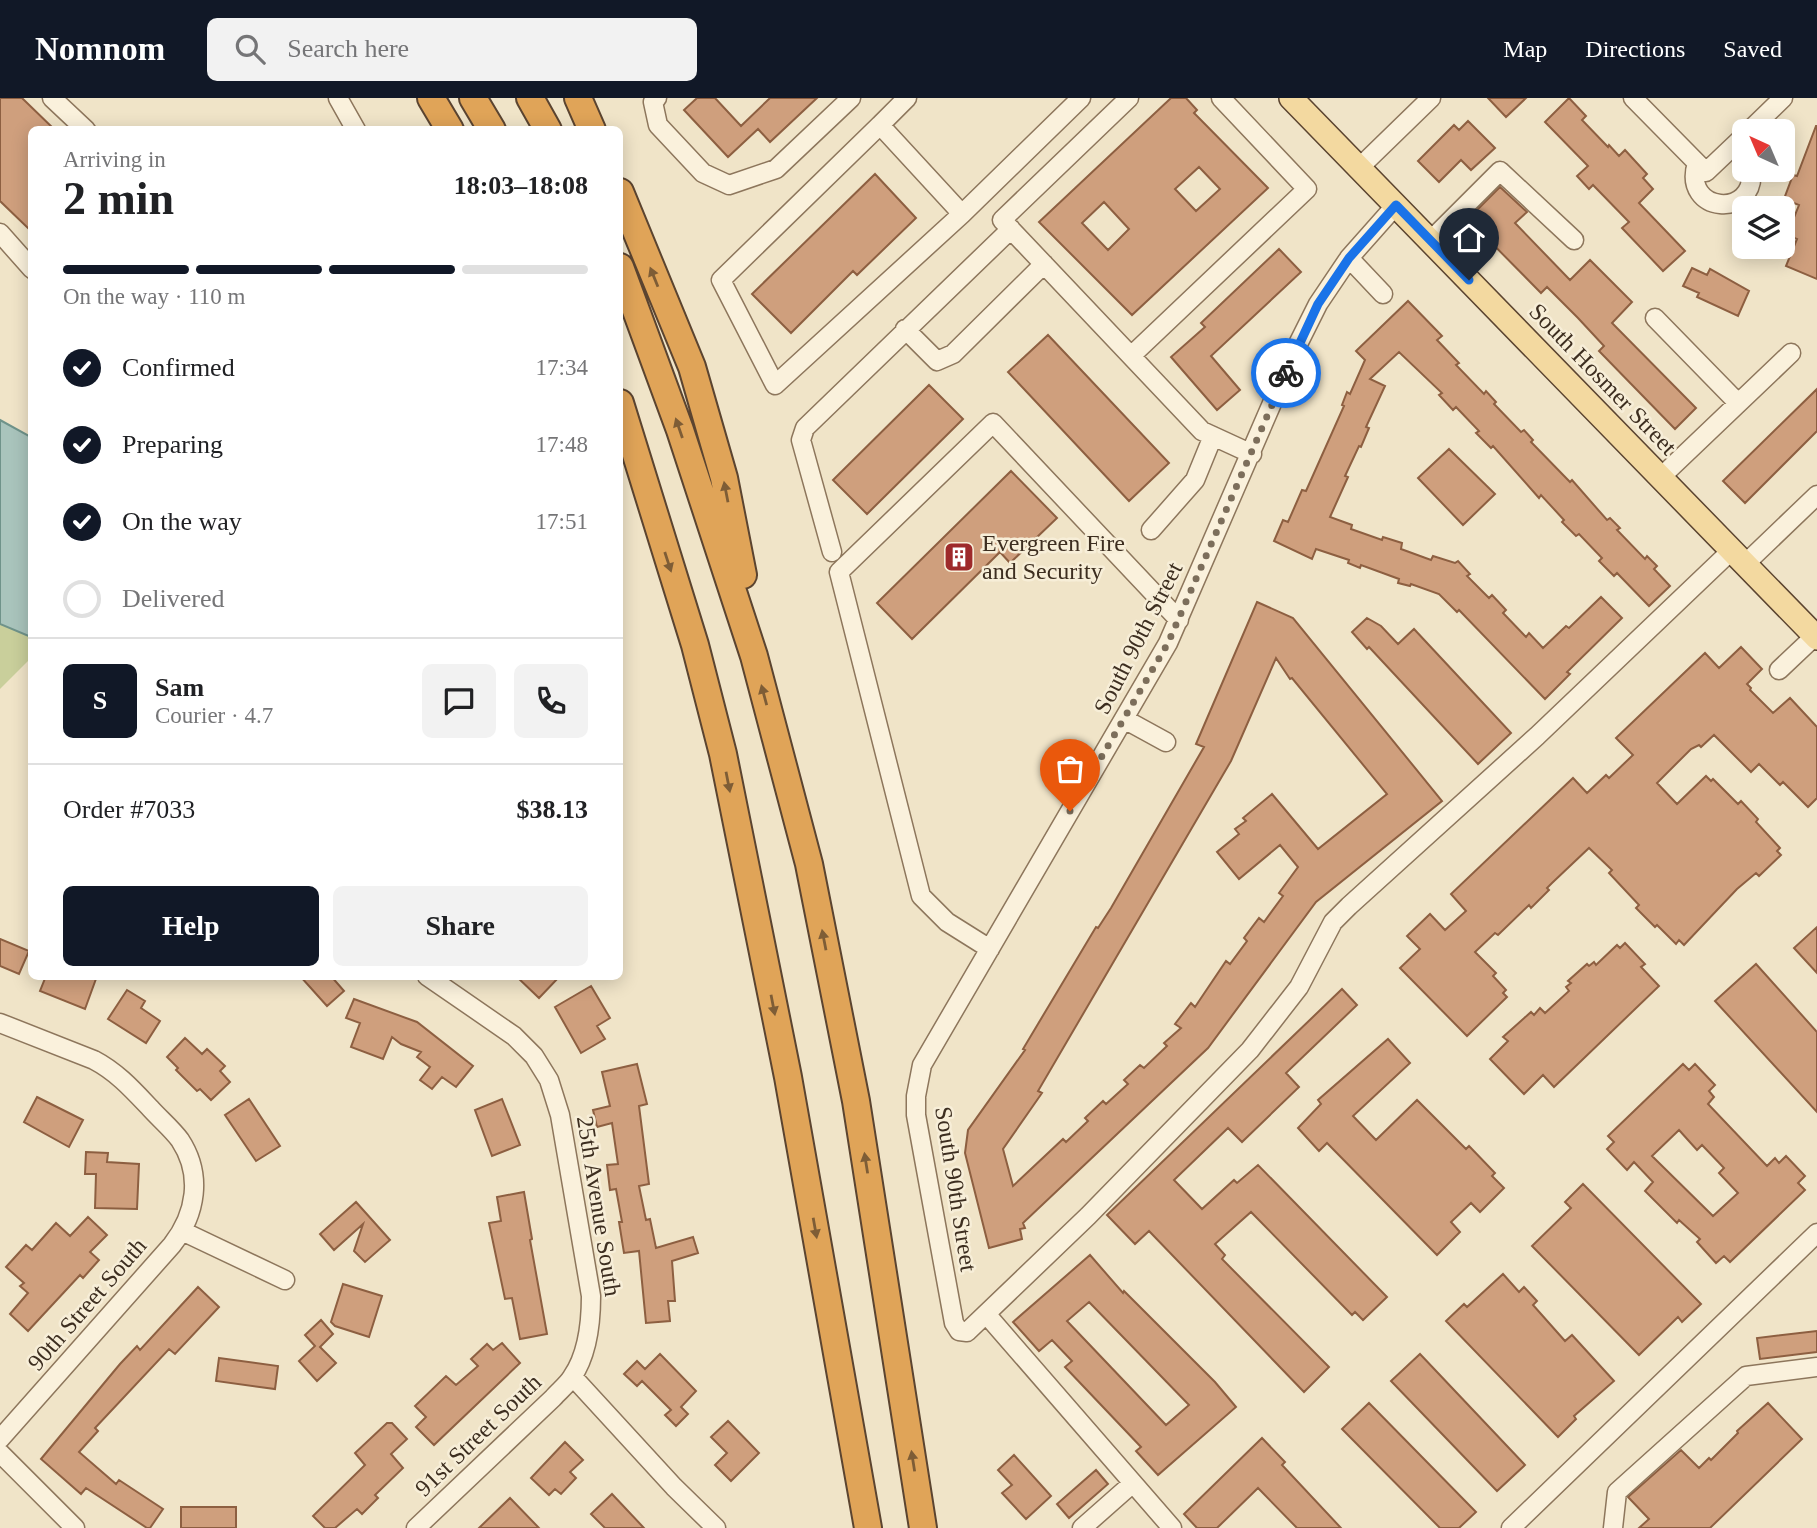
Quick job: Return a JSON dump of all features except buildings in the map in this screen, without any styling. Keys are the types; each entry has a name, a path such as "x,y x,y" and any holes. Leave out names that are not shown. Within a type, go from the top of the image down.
{"highway":[{"path":"431,98 448,126"},
{"path":"473,98 490,126"},
{"path":"530,98 546,126"},
{"path":"578,98 590,126"},
{"path":"623,199 692,367 723,478 743,574 754,656"},
{"path":"623,275 680,430 754,656 809,864 856,1101 923,1528"},
{"path":"623,413 695,645 723,754 788,1077 869,1528"},
{"path":"623,456 656,525"}],"main road":[{"name":"South Hosmer Street","path":"1291,98 1816,637"}],"street":[{"path":"52,98 82,126"},
{"path":"338,98 354,126"},
{"path":"657,98 653,102 658,125 703,173 729,185 776,169 851,98"},
{"path":"907,98 721,280 775,385 962,214 1081,98"},
{"path":"1129,98 1002,220 1202,431 1252,454"},
{"path":"1131,356 1307,189 1221,98"},
{"path":"1360,167 1431,98"},
{"path":"1633,98 1702,167"},
{"path":"1761,119 1783,98"},
{"path":"880,125 962,214"},
{"path":"1732,151 1702,167 1695,180 1697,188 1710,202 1718,204 1736,202 1743,197 1751,182"},
{"path":"1431,240 1500,170 1574,240"},
{"name":"South 90th Street","path":"988,1315 967,1332 960,1331 954,1322 916,1115 916,1096 922,1065 1168,643 1318,304 1349,258 1396,205"},
{"path":"832,552 801,440 805,428 1011,229"},
{"path":"0,233 28,264"},
{"path":"1349,258 1383,294"},
{"path":"905,329 937,361 953,354 1044,264"},
{"path":"1655,318 1738,403"},
{"path":"1661,477 1791,353"},
{"path":"990,949 947,922 920,896 839,572 993,423 1179,620"},
{"path":"1151,530 1195,480 1213,436"},
{"path":"1172,1528 988,1315 1250,1051 1299,986 1333,922 1739,557 1817,495"},
{"path":"1779,670 1816,637"},
{"path":"1124,719 1166,742"},
{"name":"25th Avenue South","path":"433,980 514,1036 539,1063 556,1097 591,1296 587,1340 573,1377"},
{"path":"0,1023 108,1068 127,1083 179,1139 189,1157 195,1191 191,1212 182,1231 285,1280"},
{"name":"90th Street South","path":"0,1439 182,1231"},
{"path":"1511,1528 1817,1233"},
{"path":"1613,1528 1617,1492 1746,1376 1817,1367"},
{"path":"573,1377 674,1487 716,1528"},
{"name":"91st Street South","path":"416,1528 573,1377"},
{"path":"0,1453 75,1528"},
{"path":"1082,1528 1133,1483"}],"green space":[{"path":"0,624 28,635 28,661 0,689"}],"water":[{"path":"0,420 28,435 28,636 0,624"}],"way so far":[{"path":"1070,811 1168,643 1286,373"}],"place":[{"name":"Evergreen Fire and Security","path":"959,557"}],"route":[{"path":"1286,373 1318,304 1349,258 1396,205 1469,280"}]}
